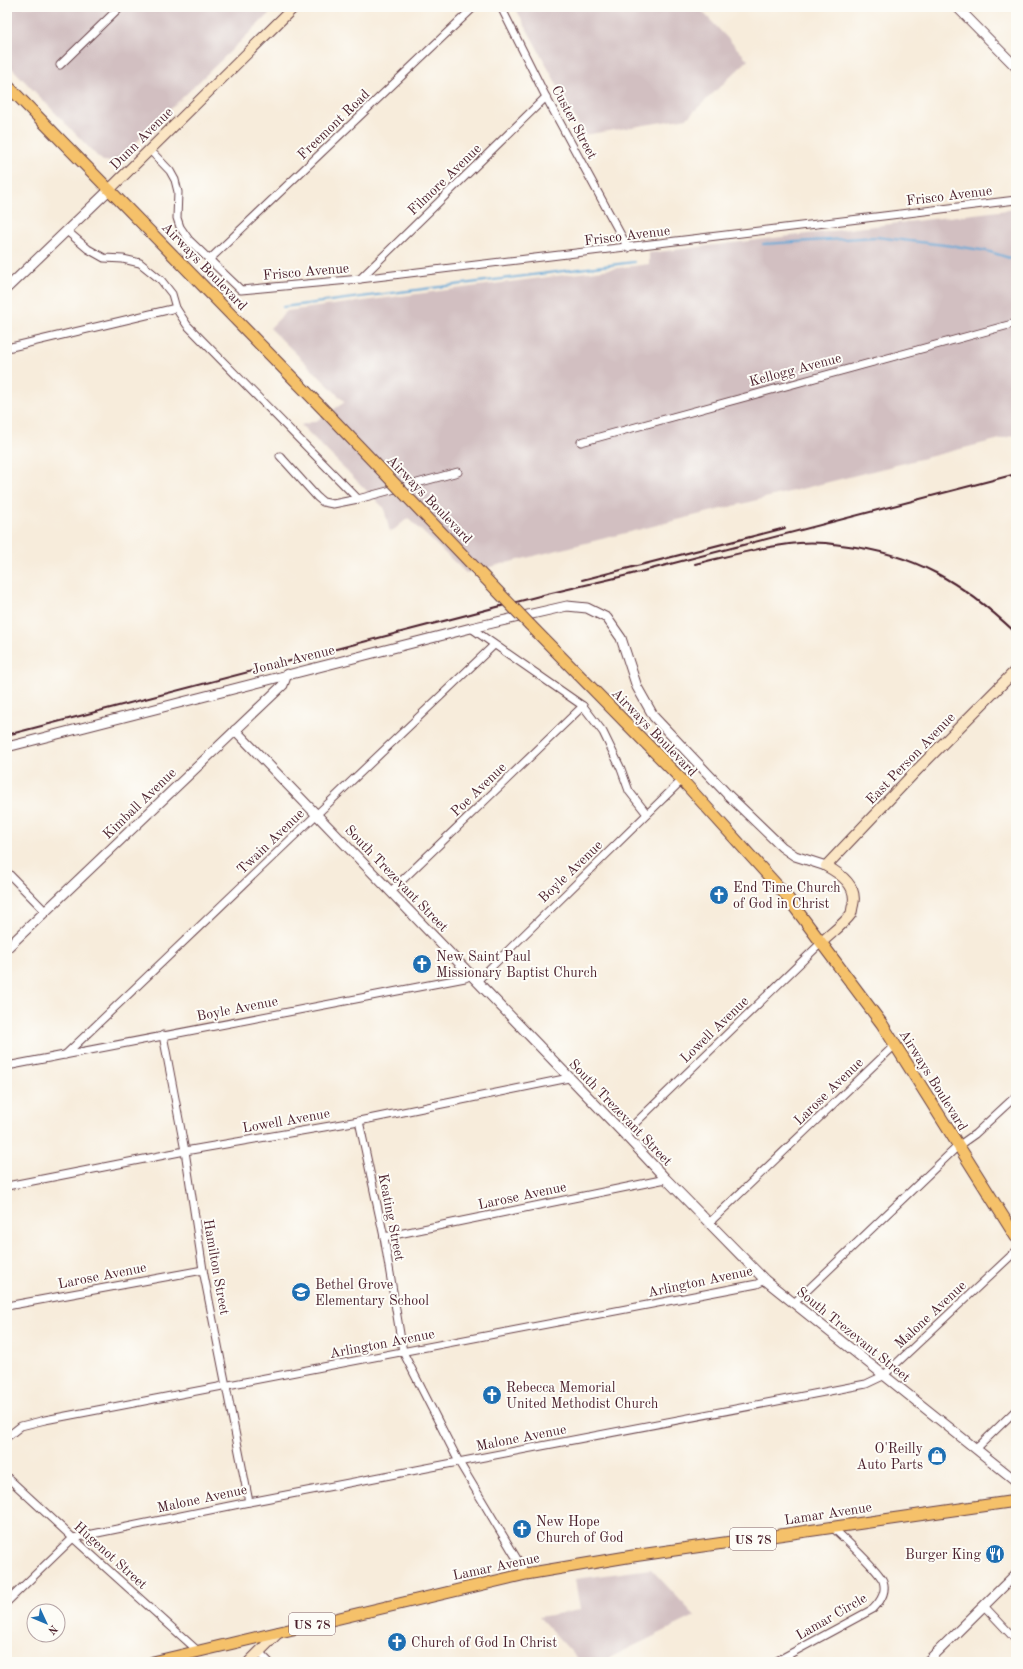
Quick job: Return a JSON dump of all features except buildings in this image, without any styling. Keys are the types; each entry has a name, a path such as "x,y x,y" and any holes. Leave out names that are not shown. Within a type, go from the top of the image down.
{"main road":[{"name":"Dunn Avenue","path":"109,190 294,7"},
{"name":"Airways Boulevard","path":"7,85 682,780 784,893 882,1024 1016,1237"},
{"name":"East Person Avenue","path":"826,866 916,771 1016,670"},
{"name":"Airways Boulevard","path":"822,942 851,914 854,900 853,890 849,883 838,872 826,866"},
{"name":"Lamar Avenue","path":"153,1662 526,1574 633,1556 1016,1502"},
{"path":"250,1662 279,1632"}],"street":[{"path":"60,65 120,7"},
{"name":"Freemont Road","path":"210,259 474,7"},
{"name":"Custer Street","path":"501,7 546,97 628,248"},
{"path":"957,7 1016,67"},
{"name":"Filmore Avenue","path":"360,279 546,97"},
{"name":"Airways Boulevard","path":"149,149 170,171 175,180 178,192 177,218 180,227 189,240 241,290"},
{"name":"Dunn Avenue","path":"7,288 109,190"},
{"name":"Frisco Avenue","path":"241,290 360,279 628,248 1016,200"},
{"path":"67,230 88,249 104,258 140,263 161,280 172,294 176,308 187,325 358,499"},
{"path":"7,348 176,308"},
{"name":"Kellogg Avenue","path":"581,442 1016,323"},
{"path":"280,456 317,497 323,502 333,504 358,499 458,472"},
{"name":"Jonah Avenue","path":"7,747 471,628 567,606 587,608"},
{"name":"Airways Boulevard","path":"587,608 607,618 621,638 637,687 654,718 728,795 782,847 795,856 826,866"},
{"path":"471,628 583,706 603,732 621,769 629,790 647,814"},
{"name":"Twain Avenue","path":"65,1055 494,645"},
{"name":"Kimball Avenue","path":"7,948 283,685 288,674"},
{"name":"Poe Avenue","path":"391,891 583,706"},
{"name":"South Trezevant Street","path":"235,730 666,1179 710,1222 765,1280 1016,1481"},
{"name":"Boyle Avenue","path":"7,1066 465,978 474,978 682,780"},
{"path":"7,872 46,912"},
{"name":"Lowell Avenue","path":"624,1134 822,942"},
{"name":"Hamilton Street","path":"163,1036 185,1151 203,1270 249,1502"},
{"name":"Larose Avenue","path":"710,1222 895,1045"},
{"name":"Lowell Avenue","path":"7,1186 185,1151 359,1121 569,1078"},
{"path":"794,1303 958,1146 975,1134 1016,1096"},
{"name":"Keating Street","path":"359,1121 384,1236 403,1352 459,1462 526,1574"},
{"name":"Larose Avenue","path":"384,1236 666,1179"},
{"name":"Malone Avenue","path":"72,1538 249,1502 866,1384 883,1376 1016,1251"},
{"name":"Larose Avenue","path":"7,1306 203,1270"},
{"name":"Arlington Avenue","path":"7,1437 20,1426 45,1420 757,1284 765,1280"},
{"path":"976,1449 1016,1410"},
{"name":"Hugenot Street","path":"7,1477 198,1652"},
{"name":"Lamar Circle","path":"776,1662 873,1609 881,1599 884,1588 879,1575 834,1528"},
{"path":"7,1602 72,1538"},
{"path":"927,1662 1016,1574"},
{"path":"984,1606 1016,1640"},
{"path":"259,1652 269,1662"}],"shaded area":[{"path":"7,7 276,7 120,158 114,162 103,161 97,156 7,63"},
{"path":"515,7 698,7 748,60 687,118 584,135"},
{"path":"1016,209 1016,435 466,573 408,518 390,533 384,508 301,425 318,420 345,402 270,328 287,311 649,264 649,253"},
{"path":"651,1569 695,1616 601,1662 581,1662 539,1617 580,1610 575,1579"}],"waterway":[{"path":"763,244 876,237 987,251 1016,260"},
{"path":"283,307 634,262"}],"railway":[{"path":"7,735 547,594 628,575 1016,474"},
{"path":"582,580 785,528"},
{"path":"695,564 786,544 826,543 868,549 915,563 936,573 977,599 1016,633"}],"place":[{"name":"End Time Church of God in Christ","path":"719,895"},
{"name":"New Saint Paul Missionary Baptist Church","path":"422,964"},
{"name":"Bethel Grove Elementary School","path":"301,1292"},
{"name":"Rebecca Memorial United Methodist Church","path":"492,1395"},
{"name":"O'Reilly Auto Parts","path":"937,1456"},
{"name":"New Hope Church of God","path":"522,1529"},
{"name":"Burger King","path":"995,1554"},
{"name":"Church of God In Christ","path":"397,1642"}]}
